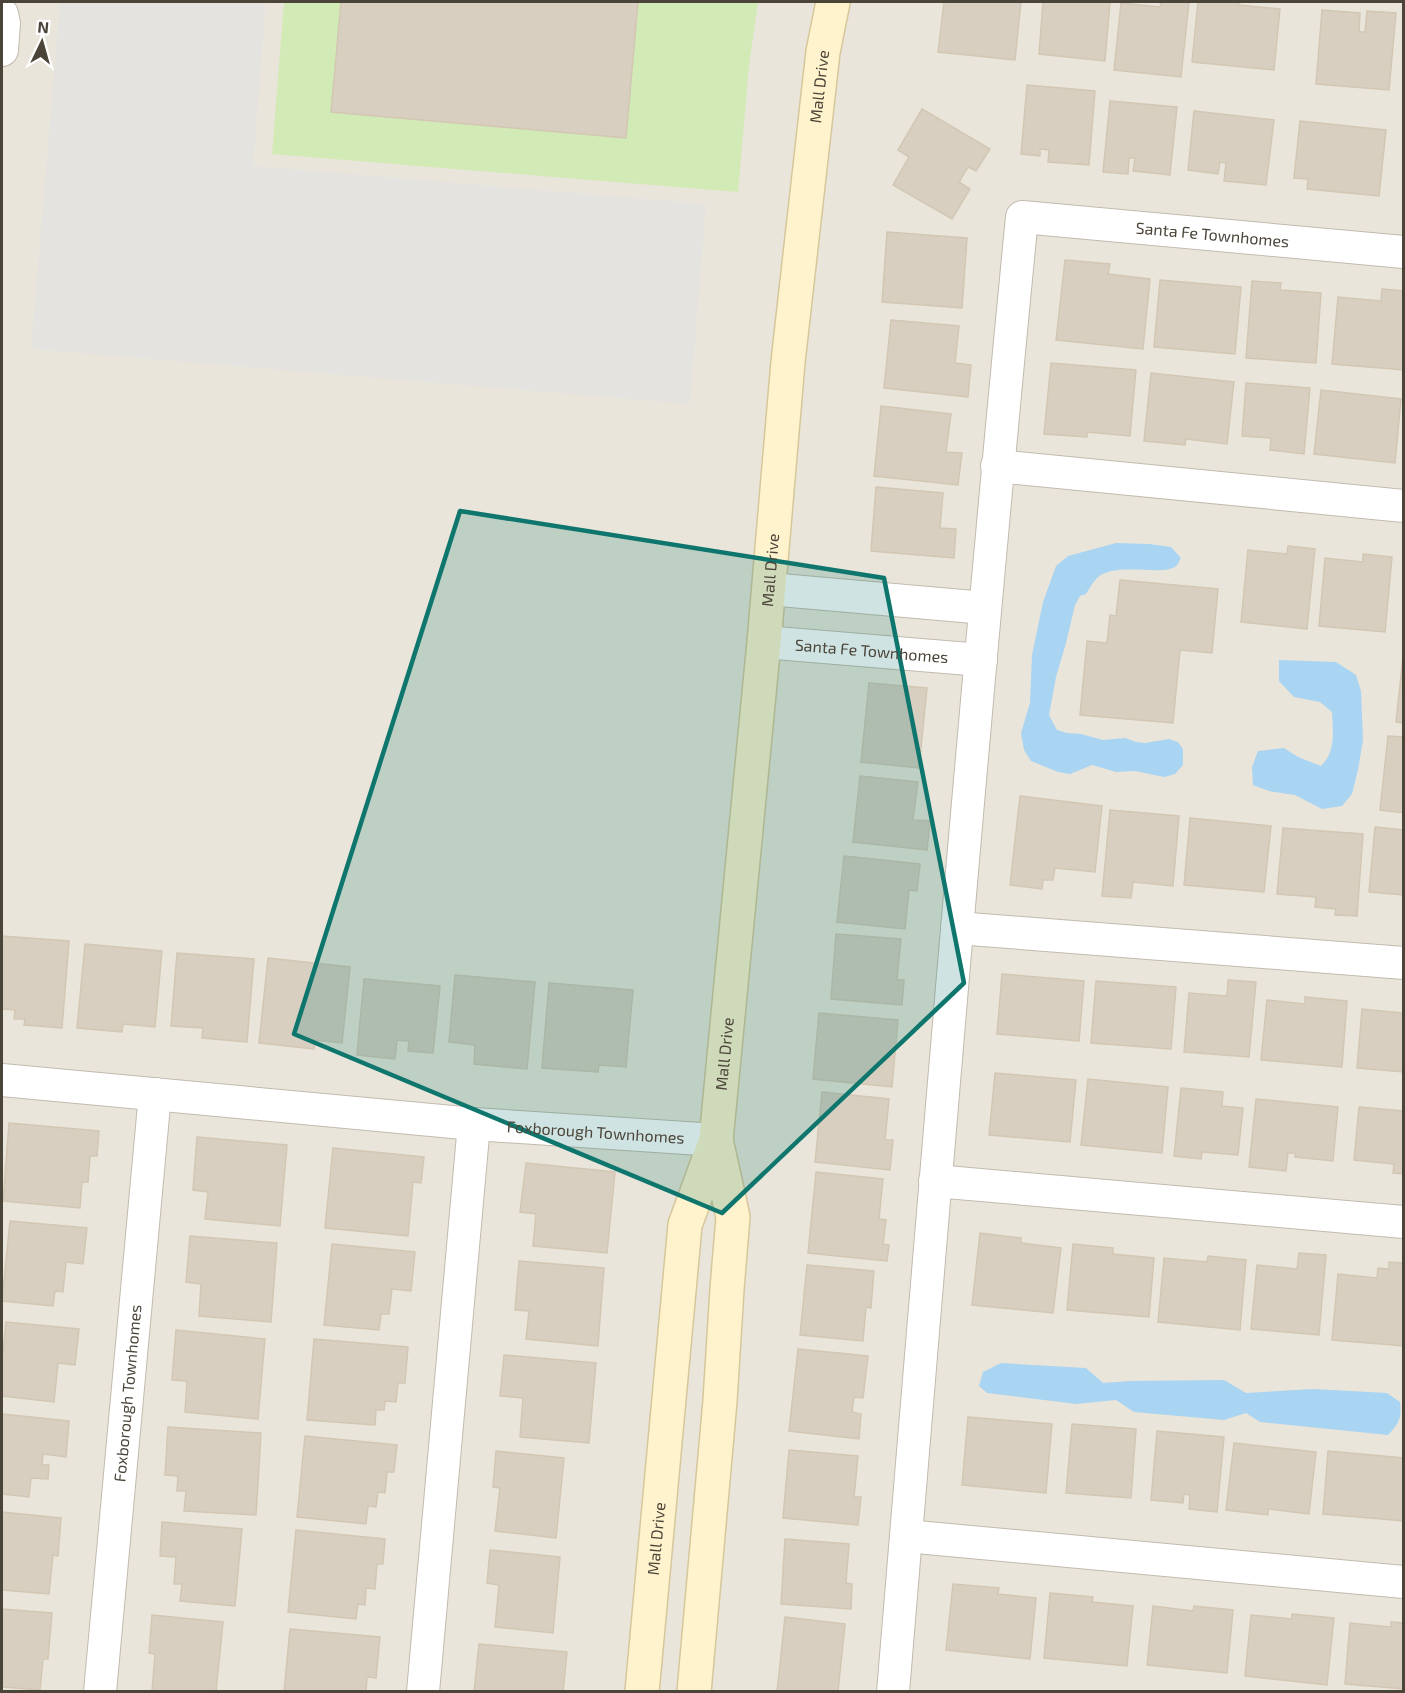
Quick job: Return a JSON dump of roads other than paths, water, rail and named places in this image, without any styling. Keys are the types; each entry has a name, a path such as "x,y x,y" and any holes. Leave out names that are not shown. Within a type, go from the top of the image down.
{"main road":[{"name":"Mall Drive","path":"642,1692 685,1225 716,1140 769,589 788,362 823,52 833,2"},
{"name":"Mall Drive","path":"694,1692 720,1401 733,1217 716,1140"}],"street":[{"path":"2,14 4,23 2,50"},
{"name":"Santa Fe Townhomes","path":"998,466 1022,217 1404,252"},
{"path":"893,1692 998,466 1404,506"},
{"path":"769,589 985,608"},
{"name":"Santa Fe Townhomes","path":"764,642 981,660"},
{"path":"957,928 1404,963"},
{"name":"Foxborough Townhomes","path":"2,1080 474,1124 716,1140"},
{"name":"Foxborough Townhomes","path":"100,1692 155,1094"},
{"path":"423,1692 474,1124"},
{"path":"935,1181 1404,1222"},
{"path":"906,1536 1404,1582"}],"water":[{"path":"1116,543 1171,547 1181,558 1177,565 1170,569 1115,570 1105,573 1097,578 1086,594 1080,596 1075,605 1056,677 1049,715 1057,730 1067,733 1103,740 1125,738 1145,743 1169,739 1178,742 1183,749 1183,765 1175,774 1164,777 1135,771 1116,772 1092,765 1070,774 1058,772 1031,761 1024,750 1021,733 1030,703 1032,655 1043,602 1056,566 1068,556"},
{"path":"1279,660 1336,662 1356,675 1361,691 1363,740 1352,794 1342,806 1322,809 1295,795 1269,791 1253,785 1252,767 1258,751 1284,748 1298,757 1321,766 1331,748 1332,712 1320,702 1294,697 1279,681"},
{"path":"1001,1363 1086,1368 1103,1383 1224,1380 1246,1393 1313,1389 1387,1393 1400,1402 1401,1413 1397,1424 1388,1435 1260,1422 1246,1413 1224,1420 1134,1412 1116,1400 1076,1404 987,1393 979,1386 983,1372"}]}
